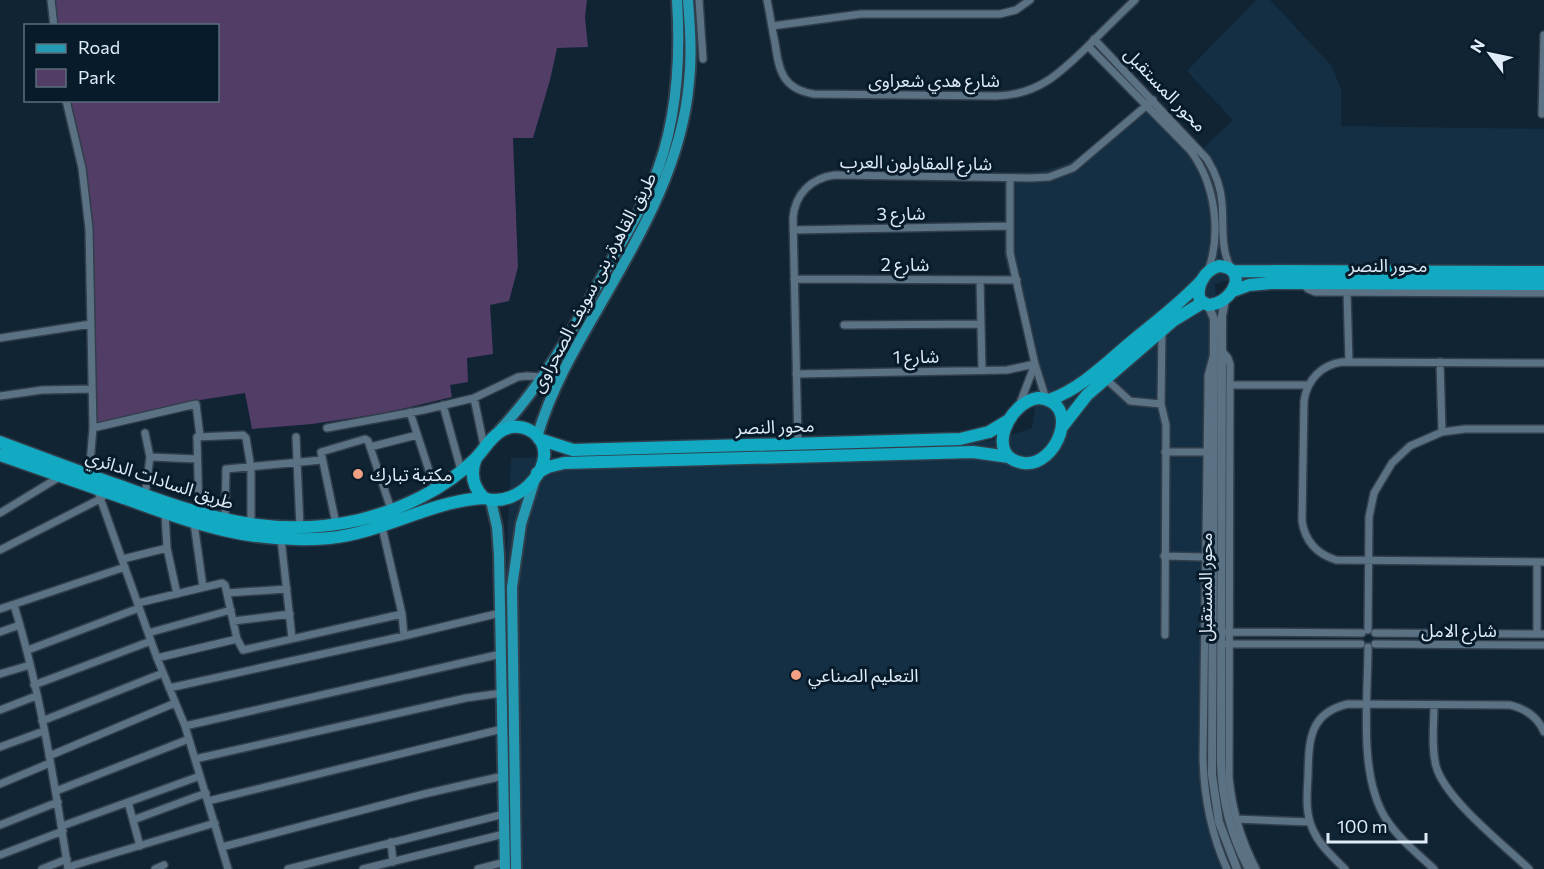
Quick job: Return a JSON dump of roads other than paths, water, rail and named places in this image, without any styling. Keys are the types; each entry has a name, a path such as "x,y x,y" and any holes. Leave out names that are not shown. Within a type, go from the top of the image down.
{"highway":[{"path":"1219,266 1232,270 1235,279 1229,296 1180,314 1081,402 1062,427 1052,448 1042,459 1023,464 1009,457 1003,446 1003,438 1008,420 1018,407 1029,399 1048,399 1065,394 1186,296 1205,275 1219,266"},
{"name":"محور النصر","path":"1232,270 1520,278 1544,284"},
{"path":"1255,271 1255,284"},
{"name":"محور النصر","path":"1229,296 1255,284 1520,278 1544,272"},
{"path":"1205,275 1198,292 1205,304"},
{"path":"1048,399 1061,413 1062,427"},
{"name":"محور النصر","path":"538,438 573,450 968,438 989,432 1008,420"},
{"path":"517,427 530,431 538,438 543,455 536,476 521,493 501,501 487,499 475,486 472,468 484,446 503,430 517,427"},
{"name":"طريق السادات الدائري","path":"0,442 145,496 237,534 281,539 332,537 382,527 460,500 487,499"},
{"name":"محور النصر","path":"536,476 548,467 564,463 973,452 1009,457"},
{"name":"طريق السادات الدائري","path":"0,456 61,476 100,493 165,513 251,525 300,527 336,524 371,517 392,509 435,489 476,458"},
{"path":"420,496 428,499 430,505 428,510"}],"main road":[{"name":"طريق القاهرة, بنى سويف الصحراوى","path":"494,437 544,377 564,346 645,200 659,167 671,126 676,95 679,53 677,0"},
{"name":"طريق القاهرة, بنى سويف الصحراوى","path":"538,438 553,390 587,336 657,202 676,151 685,117 689,82 688,0"},
{"path":"516,869 511,620 515,555 521,524 536,476"},
{"path":"487,499 497,527 499,555 505,865"},
{"path":"499,555 515,555"}],"street":[{"path":"51,0 54,24"},
{"path":"699,0 703,59"},
{"name":"شارع هدي شعراوى","path":"768,0 779,70 796,88 814,94 1012,94 1031,90 1049,81 1135,0"},
{"path":"772,26 861,14 1000,14 1016,10 1030,0"},
{"path":"1542,114 1544,35"},
{"name":"محور المستقبل","path":"1094,39 1200,149 1215,173 1222,203 1223,248 1232,270"},
{"name":"محور المستقبل","path":"1088,46 1190,150 1206,177 1213,204 1214,240 1213,255 1205,275"},
{"name":"شارع المقاولون العرب","path":"798,443 793,212 800,195 808,186 824,177 835,175 1049,177 1073,168 1153,100"},
{"path":"66,102 86,196 89,229 93,428 89,475"},
{"path":"1010,178 1010,253 1035,364 1048,399"},
{"name":"شارع 3","path":"793,230 1009,226"},
{"name":"شارع 2","path":"794,279 1017,280"},
{"path":"980,280 982,370"},
{"path":"1301,282 1312,291 1544,293"},
{"path":"1347,292 1349,362"},
{"name":"محور المستقبل","path":"1221,632 1210,441 1222,312 1229,296"},
{"name":"محور المستقبل","path":"1205,304 1214,319 1218,352 1221,632 1216,647 1214,791 1224,837 1237,869"},
{"path":"0,338 91,324"},
{"path":"844,325 981,324"},
{"path":"1162,330 1161,404 1166,425 1165,635"},
{"path":"1218,352 1230,362 1230,385 1221,632 1216,647 1203,780 1211,823 1227,869"},
{"path":"1440,362 1442,432"},
{"path":"1541,634 1540,562 1343,561 1324,555 1313,547 1303,528 1304,401 1308,385 1314,376 1336,363 1544,363"},
{"path":"1018,407 1035,364"},
{"name":"شارع 1","path":"796,374 1014,369 1035,364"},
{"path":"327,428 474,398 526,375 544,377"},
{"path":"1106,379 1130,401 1161,404"},
{"path":"1230,385 1308,385"},
{"path":"0,396 42,390 92,389"},
{"path":"474,398 484,446"},
{"path":"93,428 196,404 200,436"},
{"path":"443,405 461,470"},
{"path":"410,412 435,489"},
{"path":"1368,645 1377,640 1368,632 1369,517 1379,482 1392,462 1410,446 1442,432 1465,429 1544,429"},
{"path":"145,433 150,457 145,496"},
{"path":"203,587 197,519 196,440 200,436 245,435 250,468 251,525"},
{"path":"370,447 417,435"},
{"path":"297,437 300,527"},
{"path":"336,524 322,460 323,450 366,439 392,509"},
{"path":"1210,441 1207,452 1205,557 1230,791 1243,841 1257,869"},
{"path":"1165,452 1207,452"},
{"path":"150,457 198,459"},
{"path":"225,520 226,470 322,460"},
{"path":"0,513 61,476"},
{"path":"0,550 100,493 148,633 185,726 228,869"},
{"path":"165,513 167,548 177,594"},
{"path":"382,527 402,614 404,636"},
{"path":"281,539 292,638"},
{"path":"123,559 167,548"},
{"path":"1164,556 1205,557"},
{"path":"0,609 125,567"},
{"path":"28,650 139,606 222,583 227,593 237,639 243,650 402,614"},
{"path":"227,593 287,589"},
{"path":"14,604 28,650 63,828 68,868 215,823"},
{"path":"148,633 231,610"},
{"path":"169,688 500,613"},
{"path":"233,621 290,614"},
{"path":"0,632 20,625"},
{"name":"شارع الامل","path":"1221,632 1541,634"},
{"path":"1368,632 1360,637 1368,645 1368,765 1376,798 1392,828 1434,869"},
{"path":"158,658 237,639"},
{"path":"34,685 151,641"},
{"name":"شارع الامل","path":"1216,647 1544,645"},
{"name":"محور المستقبل","path":"1216,647 1222,783 1230,823 1249,869"},
{"path":"185,726 501,654"},
{"path":"0,674 30,664"},
{"path":"42,721 163,673"},
{"path":"195,759 466,698 502,693"},
{"path":"0,710 36,696"},
{"path":"0,784 175,703"},
{"path":"1345,869 1322,846 1310,822 1307,801 1309,746 1312,731 1321,718 1333,709 1348,704 1503,705 1518,707 1532,715 1544,732"},
{"path":"1434,705 1434,757 1442,781 1456,800 1529,869"},
{"path":"208,801 502,729"},
{"path":"0,747 44,731"},
{"path":"56,792 189,739"},
{"path":"0,855 128,802 200,776"},
{"path":"222,847 403,799 503,776"},
{"path":"133,820 206,793"},
{"path":"0,825 58,802"},
{"path":"128,802 140,846"},
{"path":"288,869 504,814"},
{"path":"1236,819 1310,822"},
{"path":"363,869 504,834"},
{"path":"390,842 393,862"},
{"path":"42,869 67,859"},
{"path":"478,869 505,865"},
{"path":"155,869 164,866"}],"place":[{"name":"مكتبة تبارك","path":"358,474"},
{"name":"التعليم الصناعي","path":"796,675"}]}
